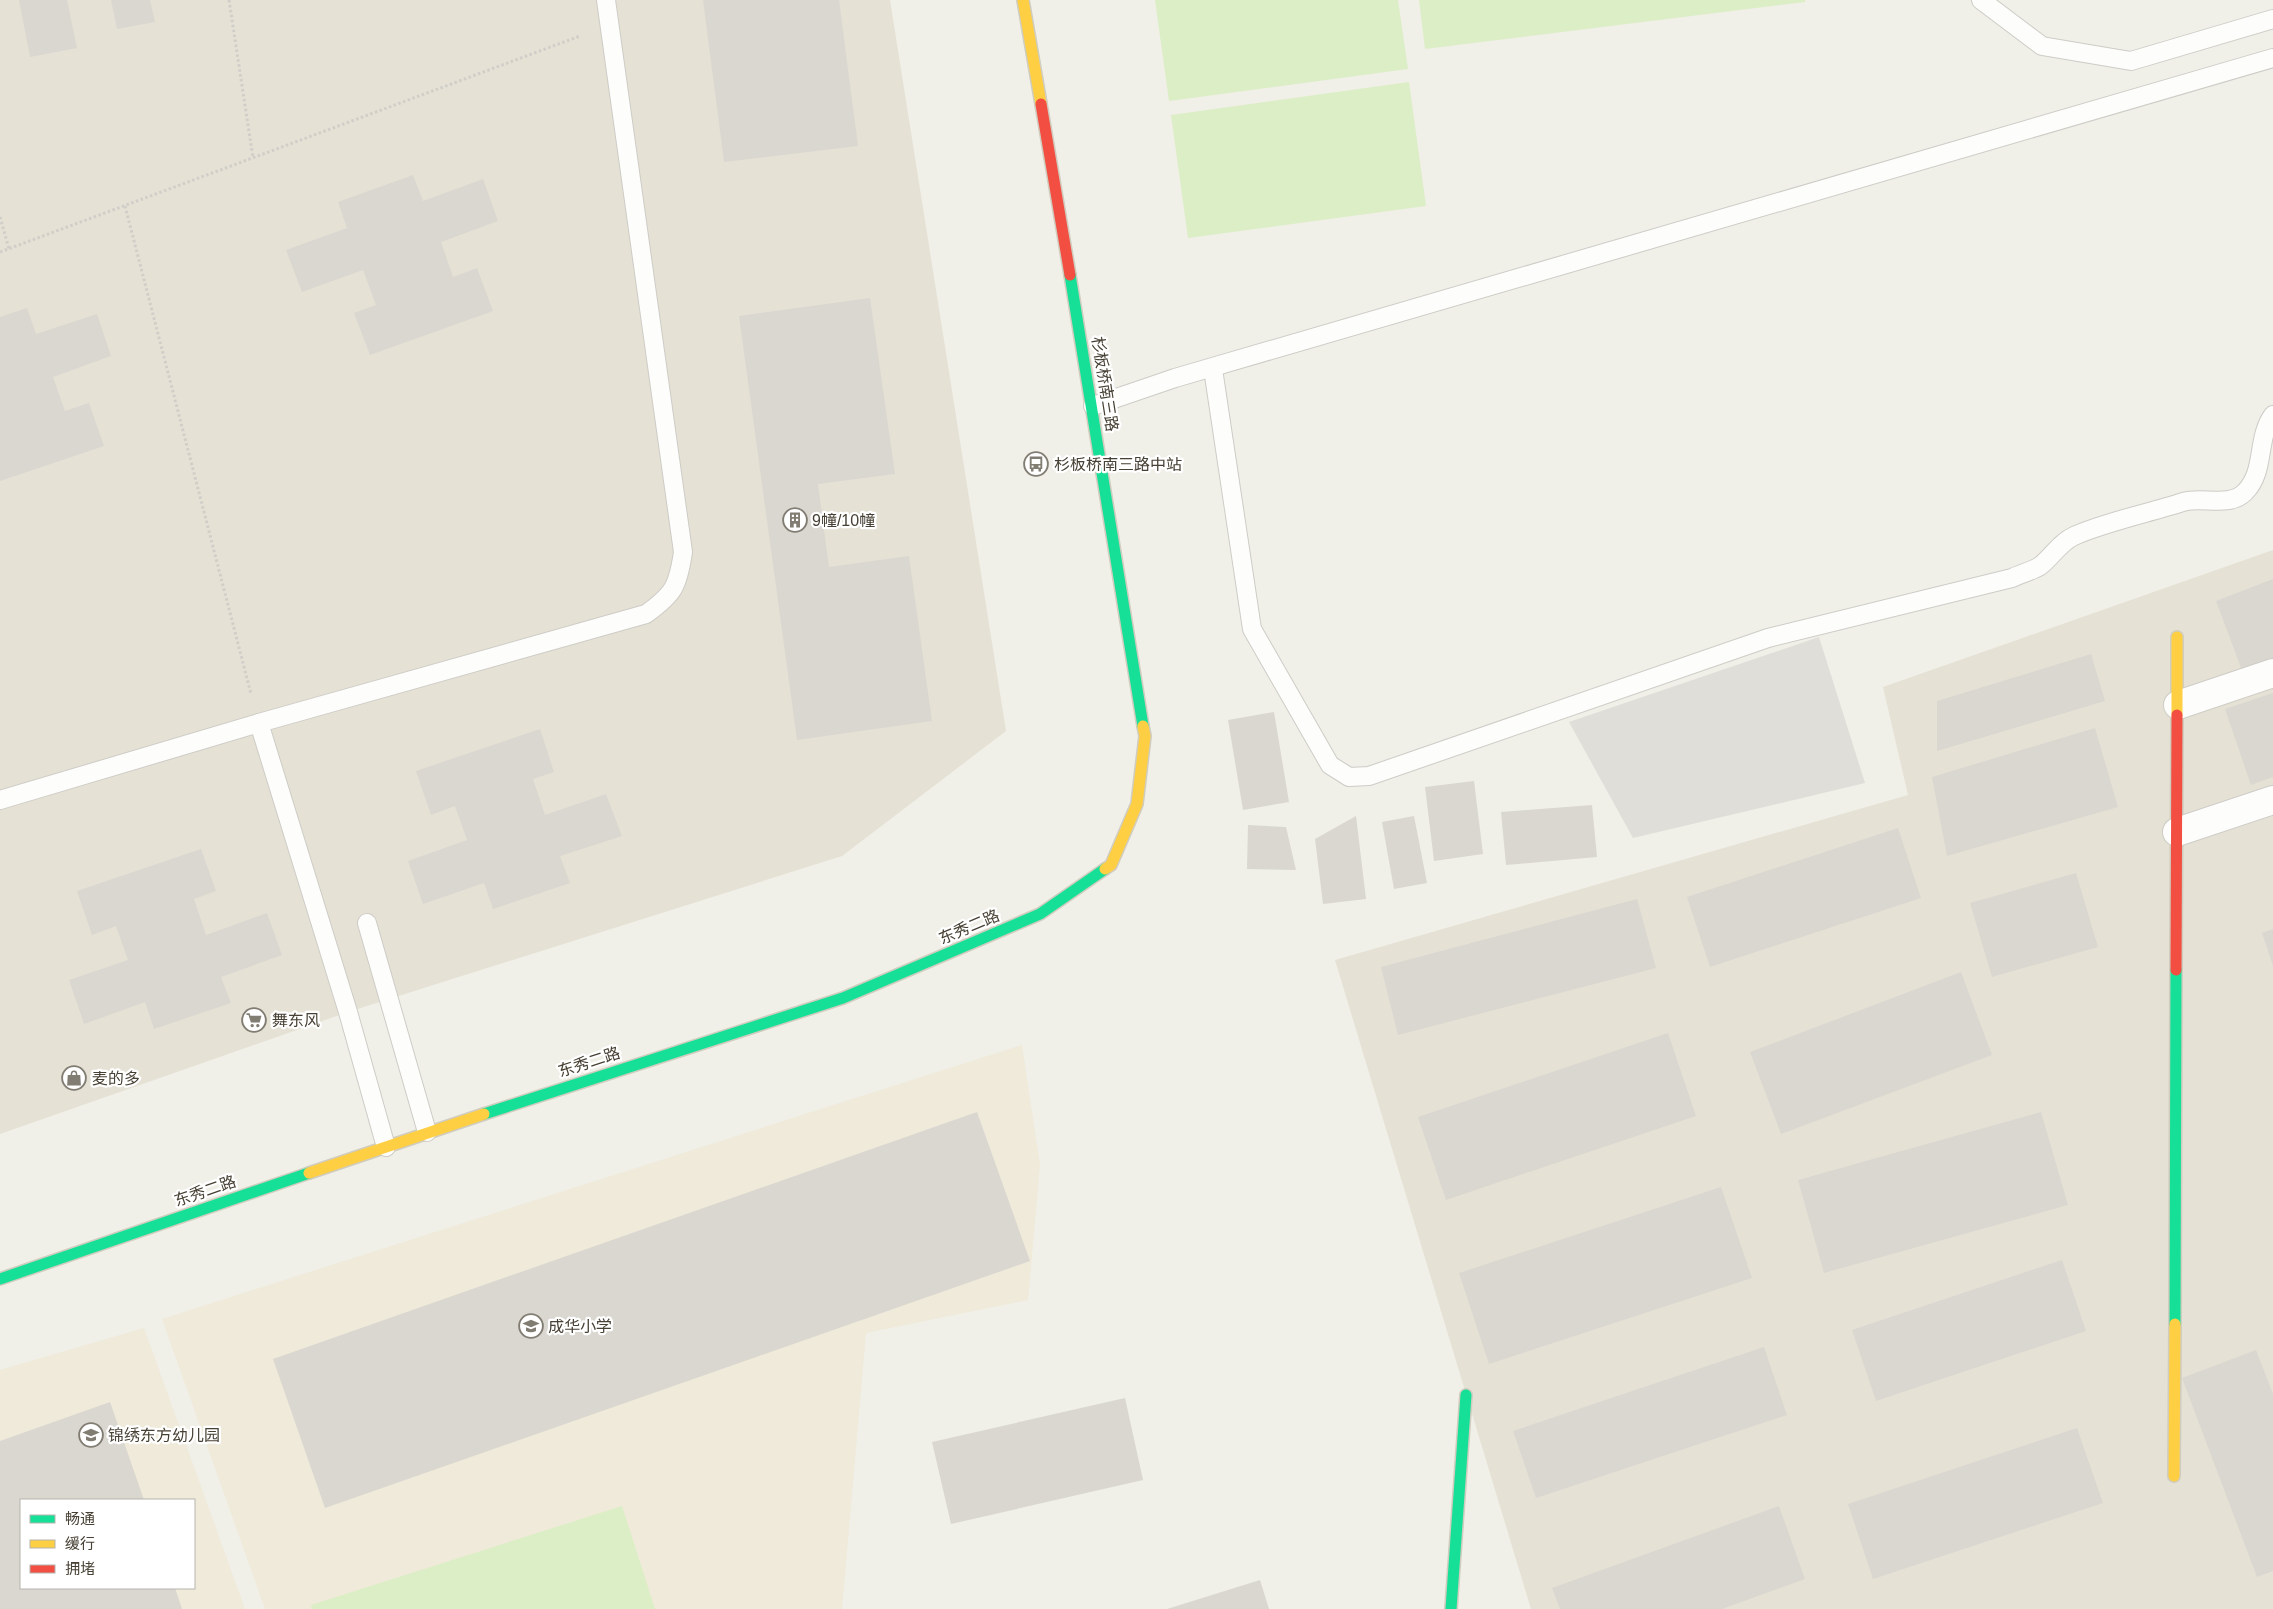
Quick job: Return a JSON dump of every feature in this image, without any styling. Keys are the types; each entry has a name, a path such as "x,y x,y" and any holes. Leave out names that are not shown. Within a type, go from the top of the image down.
{"street":[{"name":"杉板桥南三路","path":"1023,0 1093,406 1145,736 1136,804"},
{"path":"2174,1476 2177,637"},
{"path":"2178,705 2273,673"},
{"path":"2177,832 2273,800"},
{"name":"东秀二路","path":"0,1279 426,1132 843,998 1040,914 1111,865 1136,804"},
{"path":"1451,1609 1466,1395"}],"lane":[{"path":"0,800 259,723 646,614 668,599 680,576 684,552 606,0"},
{"path":"1981,0 2042,46 2132,60 2273,19"},
{"path":"1093,406 1175,378 1213,369 2273,58"},
{"path":"1213,369 1252,629 1330,765 1349,777 1369,776 1768,638 2012,578 2040,566 2055,549 2073,536 2194,499 2220,500 2238,497 2244,493 2258,471 2264,432 2273,415"},
{"path":"259,723 348,1012 386,1147"},
{"path":"367,923 426,1132"}],"path":[{"path":"229,0 253,158"},
{"path":"0,252 610,26"},
{"path":"125,206 259,723"},
{"path":"0,217 9,249"}],"shaded area":[{"path":"0,0 890,0 1006,731 842,856 348,1012 0,1134"},
{"path":"2273,550 2273,1609 1531,1609 1335,960 1908,795 1883,687"},
{"path":"1819,637 1865,783 1633,838 1569,722"},
{"name":"成华小学","path":"1022,1045 1040,1165 1028,1300 866,1333 842,1609 265,1609 162,1319"},
{"name":"锦绣东方幼儿园","path":"144,1328 245,1609 0,1609 0,1370"}],"green space":[{"path":"1155,0 1398,0 1408,69 1169,101"},
{"path":"1419,0 1805,0 1805,2 1425,49"},
{"path":"1409,82 1426,206 1188,238 1171,115"},
{"path":"622,1506 655,1609 312,1609 311,1605"}],"building":[{"path":"19,0 67,0 77,48 30,57"},
{"path":"111,0 150,0 155,22 117,29"},
{"path":"703,0 839,0 858,146 724,162"},
{"path":"413,175 423,201 483,179 498,221 441,242 453,277 477,268 493,311 370,355 354,313 376,305 363,270 302,292 286,250 347,228 338,202"},
{"name":"9幢/10幢","path":"870,298 895,474 818,484 829,567 909,556 932,721 797,740 739,316"},
{"path":"27,308 36,334 97,314 111,356 53,377 65,411 89,403 104,446 0,481 0,317"},
{"path":"2273,579 2273,662 2243,673 2216,601"},
{"path":"2091,654 2105,701 1937,751 1937,701"},
{"path":"2273,693 2273,777 2251,785 2225,709"},
{"path":"1274,712 1289,802 1243,810 1228,720"},
{"path":"2095,728 2118,807 1947,856 1932,777"},
{"path":"540,729 554,772 533,779 545,815 606,794 622,836 560,856 570,883 493,909 484,883 423,904 408,861 467,840 455,806 431,815 416,771"},
{"path":"1474,781 1483,854 1434,861 1425,787"},
{"path":"1592,805 1597,857 1506,865 1501,812"},
{"path":"1356,816 1366,899 1323,904 1315,839"},
{"path":"1414,816 1427,883 1394,889 1382,822"},
{"path":"1248,825 1286,827 1296,870 1247,869"},
{"path":"1898,828 1921,898 1710,967 1687,897"},
{"path":"201,849 216,891 194,899 206,935 267,913 282,955 221,977 231,1003 154,1029 145,1002 84,1024 69,980 128,960 116,926 92,935 77,891"},
{"path":"2076,873 2098,947 1992,977 1970,903"},
{"path":"1637,899 1656,968 1398,1035 1381,967"},
{"path":"2273,929 2273,966 2262,933"},
{"path":"1961,972 1992,1055 1781,1134 1750,1052"},
{"path":"1668,1033 1696,1116 1446,1200 1418,1117"},
{"path":"977,1112 1030,1261 325,1508 273,1359"},
{"path":"2041,1112 2068,1205 1824,1273 1798,1180"},
{"path":"1721,1187 1752,1278 1489,1364 1459,1273"},
{"path":"2062,1260 2086,1331 1876,1401 1852,1330"},
{"path":"1764,1347 1787,1415 1536,1498 1513,1431"},
{"path":"2256,1350 2273,1394 2273,1571 2257,1577 2182,1378"},
{"path":"1125,1398 1143,1480 951,1524 932,1442"},
{"path":"110,1402 144,1499 20,1499 20,1589 175,1589 182,1609 0,1609 0,1441"},
{"path":"2077,1428 2103,1503 1873,1579 1848,1504"},
{"path":"1779,1506 1805,1579 1722,1609 1560,1609 1552,1588"},
{"path":"1260,1580 1269,1609 1167,1609"}],"traffic: fast":[{"path":"1070,275 1143,726"},
{"path":"484,1114 843,998 1040,914 1105,869"},
{"path":"2175,1324 2176,970"},
{"path":"0,1279 309,1173"},
{"path":"1451,1609 1466,1395"}],"traffic: slow":[{"path":"1023,0 1041,104"},
{"path":"2177,637 2177,715"},
{"path":"1105,869 1111,865 1137,804 1145,736 1143,726"},
{"path":"309,1173 484,1114"},
{"path":"2174,1476 2175,1324"}],"traffic: jam":[{"path":"1041,104 1070,275"},
{"path":"2176,970 2177,715"}],"place":[{"name":"杉板桥南三路中站","path":"1036,464"},
{"name":"9幢/10幢","path":"795,520"},
{"name":"舞东风","path":"254,1020"},
{"name":"麦的多","path":"74,1078"},
{"name":"成华小学","path":"531,1326"},
{"name":"锦绣东方幼儿园","path":"91,1435"}]}
